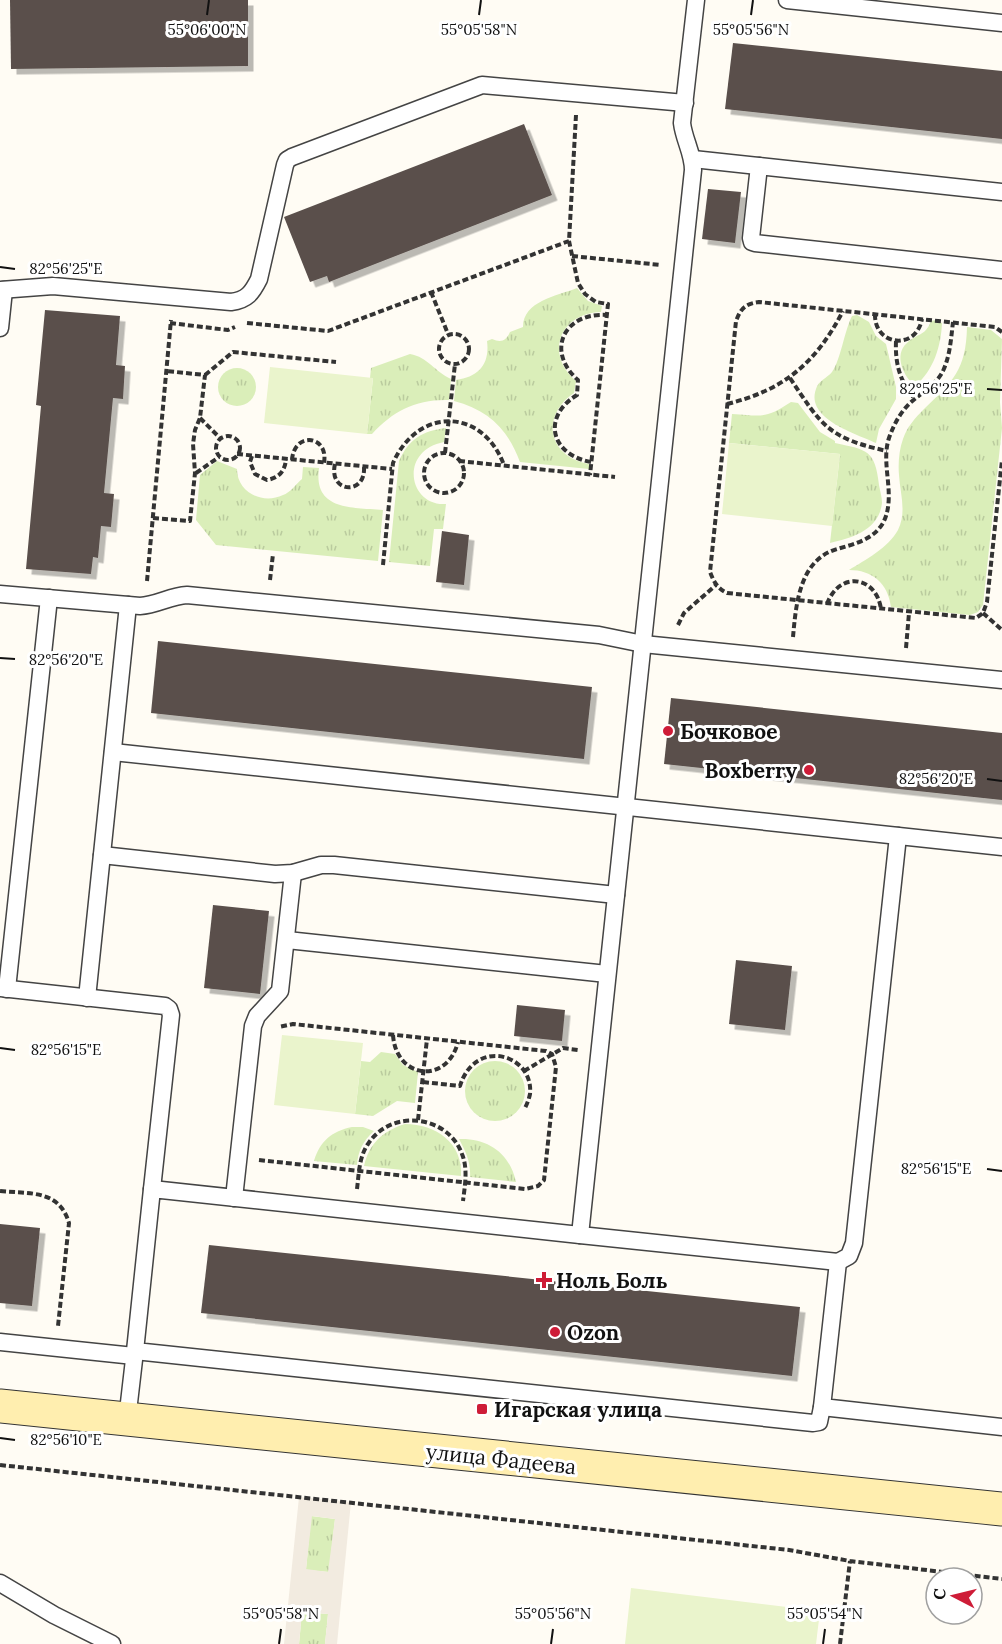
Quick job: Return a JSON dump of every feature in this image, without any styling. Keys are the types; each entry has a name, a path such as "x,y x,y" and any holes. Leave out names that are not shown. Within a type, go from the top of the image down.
{"street":[{"name":"улица Фадеева","path":"0,1406 1002,1509"}],"lane":[{"path":"580,1235 693,159 683,131 696,0"},
{"path":"787,0 1002,23"},
{"path":"0,328 2,290 53,286 241,301 251,293 259,279 287,160 482,85 685,103"},
{"path":"693,159 1002,192"},
{"path":"759,166 751,238 755,243 1002,270"},
{"path":"0,594 149,606 176,596 187,595 598,635 643,644 1002,680"},
{"path":"49,598 4,989 165,1006 170,1009 171,1015 127,1420"},
{"path":"87,998 128,605"},
{"path":"113,752 1002,847"},
{"path":"152,1189 838,1262 849,1256 854,1243 898,836"},
{"path":"102,855 275,874 293,873 321,865 334,865 616,895"},
{"path":"234,1198 253,1026 257,1016 280,992 293,873"},
{"path":"287,940 607,974"},
{"path":"0,1342 813,1423 819,1422 822,1407 838,1262"},
{"path":"822,1407 1002,1427"},
{"path":"0,1583 54,1615 112,1644"}],"path":[{"path":"578,93 568,241 578,283 585,294 596,302 608,304 590,475"},
{"path":"244,322 328,331 568,241"},
{"path":"572,256 633,262"},
{"path":"431,292 448,334"},
{"path":"147,585 173,297"},
{"path":"1002,332 995,327 759,302 748,304 740,310 736,321 710,572 716,585 727,593 967,619 976,618 983,613 987,602 1002,460"},
{"path":"727,404 770,390 790,378 821,348 843,311"},
{"path":"875,314 875,321 881,333 886,338 896,341 913,337 918,332 922,319"},
{"path":"591,462 578,460 567,454 556,434 555,423 558,411 577,395 578,380 564,363 561,344 564,334 580,318 590,315 607,315"},
{"path":"170,322 228,330 236,326"},
{"path":"791,659 797,601 803,579 819,560 834,550 856,545 870,537 882,524 888,505 886,465 888,441 896,420 942,373 949,352 953,322"},
{"path":"456,333 464,336 470,351 466,358 455,364 444,361 438,347 448,334 456,333"},
{"path":"896,341 895,355 898,369 915,399"},
{"path":"153,518 190,521 195,473 193,444 200,417 205,375 232,352 336,362"},
{"path":"445,453 455,364"},
{"path":"166,371 205,375"},
{"path":"790,378 815,416 830,430 849,441 887,451"},
{"path":"200,417 221,439"},
{"path":"383,565 392,469 399,449 408,438 434,423 464,424 490,439 504,465"},
{"path":"230,436 236,439 240,446 237,454 234,458 227,460 220,457 216,450 217,443 230,436"},
{"path":"292,460 292,452 296,445 311,440 318,442 323,448 324,463"},
{"path":"445,453 454,456 459,461 464,470 459,487 452,492 443,493 434,491 428,485 424,477 429,460 445,453"},
{"path":"237,454 392,469"},
{"path":"252,456 250,462 255,474 267,480 279,476 283,471 285,459"},
{"path":"195,473 220,457"},
{"path":"459,461 615,477"},
{"path":"335,464 333,472 335,480 340,485 349,488 362,481 364,466"},
{"path":"827,604 830,596 842,584 858,581 875,591 880,609"},
{"path":"675,647 679,618 716,585"},
{"path":"903,670 909,613"},
{"path":"983,613 1002,630"},
{"path":"272,1034 277,1028 293,1024 552,1054"},
{"path":"393,1035 394,1046 404,1064 424,1071 434,1071 443,1067 456,1052 458,1042"},
{"path":"418,1120 428,1039"},
{"path":"524,1071 562,1048 599,1052"},
{"path":"259,1160 465,1182 532,1188 538,1186 544,1180 556,1067 552,1054"},
{"path":"423,1082 460,1086 464,1073 473,1063 486,1056 499,1056 512,1060 524,1071 529,1081 530,1095 525,1108"},
{"path":"359,1171 362,1155 368,1143 378,1132 390,1124 404,1120 418,1120 446,1131 456,1142 463,1155 466,1169 465,1182"},
{"path":"0,1191 47,1196 58,1202 66,1212 69,1223 55,1348"},
{"path":"0,1465 777,1548 850,1561 1002,1579"},
{"path":"840,1644 850,1561"}],"green space":[{"path":"577,288 588,301 602,306 601,312 575,319 561,337 559,348 561,359 566,370 576,381 574,393 563,402 556,413 553,434 557,445 565,453 575,460 589,464 589,469 520,462 509,440 495,422 477,410 454,401 456,380 471,376 485,363 487,341 505,339 510,332 523,327 524,318 535,305"},
{"path":"857,315 869,322 876,336 886,344 896,387 896,399 879,429 876,443 846,430 825,417 818,409 815,400 817,386 835,367 852,316"},
{"path":"936,320 942,323 938,349 932,365 915,386 904,372 900,360 901,354 907,343 923,332 931,321"},
{"path":"967,327 991,330 1002,339 1000,402 1002,428 983,605 978,612 970,615 891,607 886,591 878,580 865,572 849,570 882,548 898,530 903,509 899,466 903,439 914,419 956,374 964,354"},
{"path":"410,354 427,361 451,379 449,400 426,402 406,408 388,419 372,434 367,434 373,378 370,378 371,368"},
{"path":"270,367 373,378 367,434 264,423"},
{"path":"237,368 250,374 256,387 250,400 237,406 224,400 218,387 224,374"},
{"path":"791,402 798,403 820,432 835,443 862,450 872,458 882,503 876,520 863,531 830,543 840,454 729,443 732,414 769,414"},
{"path":"446,428 444,442 429,447 420,456 415,466 414,478 417,488 424,497 433,503 446,504 443,529 434,529 430,566 389,562 399,461 407,447 417,437 430,431"},
{"path":"729,443 840,454 832,526 722,514"},
{"path":"217,461 237,469 241,484 246,490 259,497 267,498 275,498 291,490 302,479 303,467 319,468 322,492 329,499 348,507 383,510 378,561 216,545 196,520 200,475"},
{"path":"282,1035 363,1043 355,1114 274,1105"},
{"path":"381,1052 395,1054 403,1065 418,1072 415,1103 397,1101 373,1116 355,1114 361,1061 370,1062"},
{"path":"489,1061 501,1061 517,1069 523,1079 525,1091 523,1103 517,1113 501,1121 489,1121 473,1113 465,1097 465,1085 473,1069"},
{"path":"405,1124 427,1127 445,1138 457,1154 461,1176 364,1166 373,1144 390,1130"},
{"path":"363,1127 374,1131 362,1146 357,1165 314,1161 328,1138 338,1131"},
{"path":"459,1139 480,1141 496,1150 509,1163 516,1182 470,1177 470,1167"},
{"path":"311,1516 335,1519 329,1572 306,1570"},
{"path":"631,1588 820,1611 816,1644 625,1644"},
{"path":"302,1612 328,1614 325,1644 299,1644"}],"shaded area":[{"path":"299,1497 351,1502 337,1644 325,1644 328,1614 302,1612 299,1644 284,1644","holes":["312,1516 335,1519 328,1572 306,1569"]}],"building":[{"path":"10,0 248,0 248,66 11,69"},
{"path":"733,43 1002,71 1002,139 725,109"},
{"path":"524,124 552,195 329,282 327,276 310,282 284,217"},
{"path":"708,189 741,192 735,243 702,239"},
{"path":"45,310 120,316 116,365 125,366 123,399 113,398 104,493 114,494 111,527 101,526 98,558 93,557 91,574 26,569 41,406 36,405"},
{"path":"442,531 469,535 464,585 436,582"},
{"path":"158,641 592,687 584,759 151,713"},
{"path":"671,698 1002,733 1002,800 664,764"},
{"path":"213,905 269,911 260,994 204,988"},
{"path":"736,960 792,966 785,1030 729,1024"},
{"path":"517,1005 565,1010 562,1041 514,1036"},
{"path":"0,1224 40,1228 32,1306 0,1303"},
{"path":"209,1245 800,1307 792,1376 201,1313"}],"place":[{"name":"Бочковое","path":"668,731"},
{"name":"Boxberry","path":"809,770"},
{"name":"Ноль Боль","path":"544,1280"},
{"name":"Ozon","path":"555,1332"},
{"name":"Игарская улица","path":"482,1409"}]}
